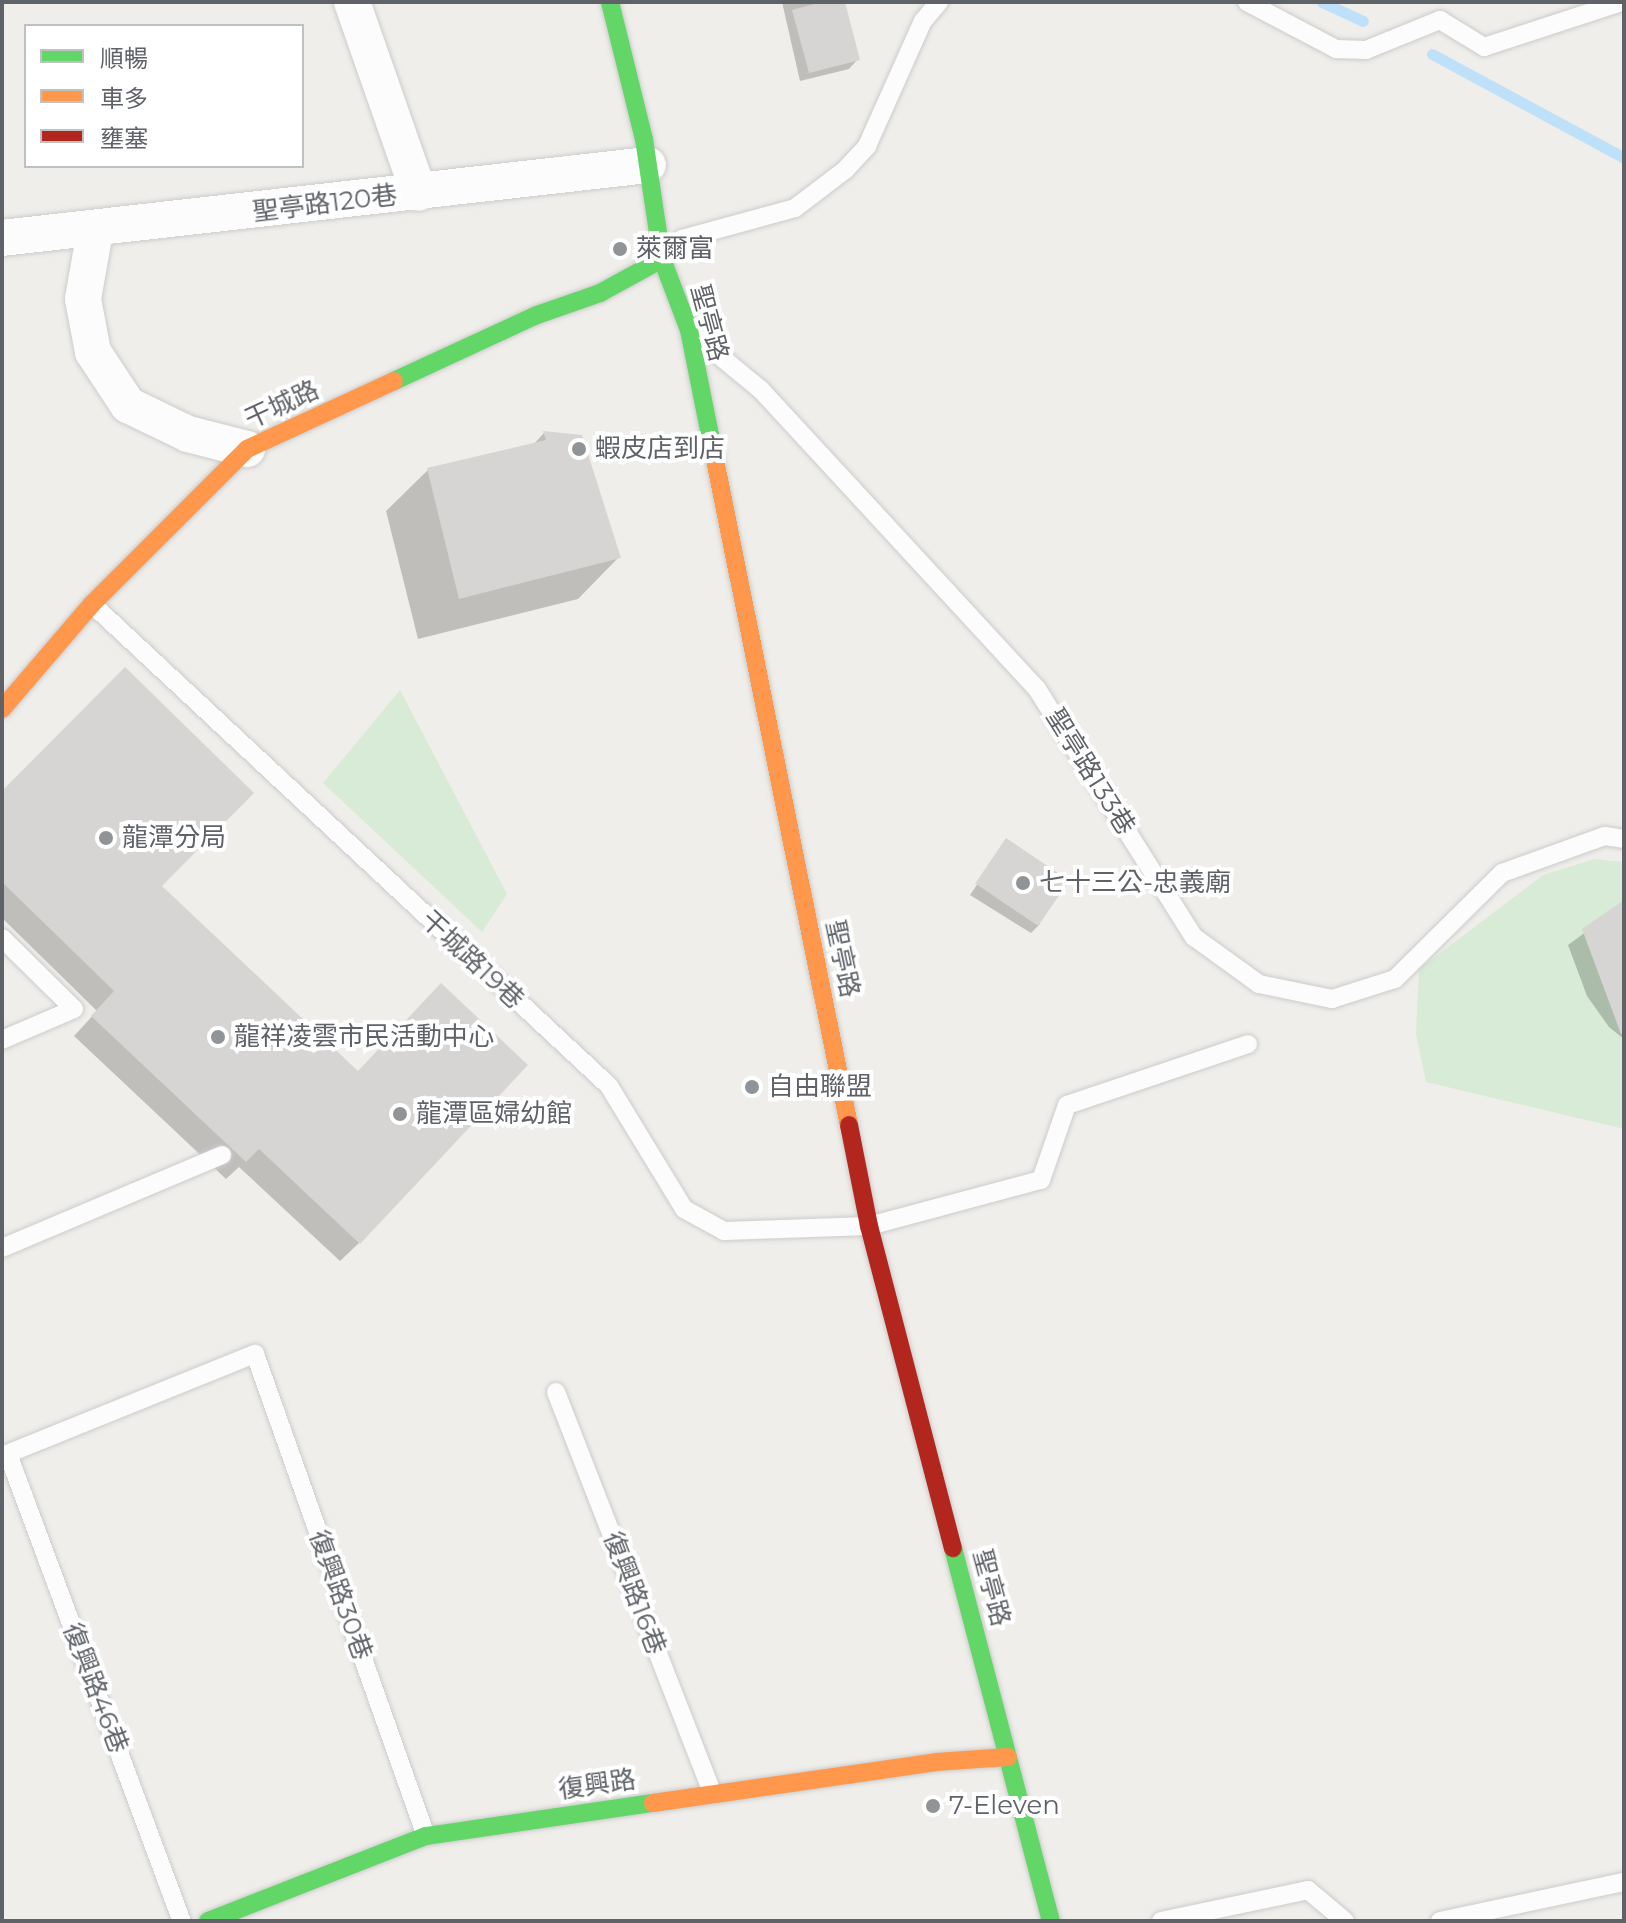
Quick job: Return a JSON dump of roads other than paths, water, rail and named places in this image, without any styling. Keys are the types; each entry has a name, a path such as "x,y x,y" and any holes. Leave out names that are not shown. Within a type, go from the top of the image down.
{"street":[{"path":"352,2 419,193"},
{"name":"聖亭路","path":"610,2 648,165 662,259 689,330 869,1226 1051,1921"},
{"name":"聖亭路120巷","path":"2,238 95,231 648,165"},
{"path":"95,231 83,299 93,352 128,405 188,434 247,449"},
{"name":"干城路","path":"2,709 92,604 247,449 537,315 600,293 662,259"},
{"name":"復興路","path":"208,1921 426,1836 936,1762 1008,1757"}],"lane":[{"path":"662,259 682,239 795,208 845,170 867,146 923,21 939,2"},
{"path":"1247,2 1336,49 1366,50 1440,11 1484,47 1622,2"},
{"name":"聖亭路133巷","path":"689,330 761,390 1037,689 1194,937 1259,984 1332,999 1395,979 1502,873 1605,836 1624,839"},
{"name":"干城路19巷","path":"92,604 609,1086 684,1209 724,1231 869,1226 1041,1180 1067,1105 1248,1044"},
{"path":"2,938 74,1009 2,1040"},
{"path":"2,1248 222,1155"},
{"name":"復興路30巷","path":"5,1455 255,1354 426,1836"},
{"name":"復興路16巷","path":"556,1392 713,1794"},
{"name":"復興路46巷","path":"5,1455 182,1921"},
{"path":"1440,1921 1624,1882"},
{"path":"1161,1921 1308,1890 1345,1921"}],"waterway":[{"path":"1322,2 1363,21"},
{"path":"1432,54 1624,158"}],"place":[{"name":"萊爾富","path":"620,249"},
{"name":"蝦皮店到店","path":"579,449"},
{"name":"龍潭分局","path":"106,838"},
{"name":"七十三公-忠義廟","path":"1023,883"},
{"name":"龍祥凌雲市民活動中心","path":"218,1037"},
{"name":"自由聯盟","path":"752,1087"},
{"name":"龍潭區婦幼館","path":"400,1114"},
{"name":"7-Eleven","path":"933,1806"}]}
